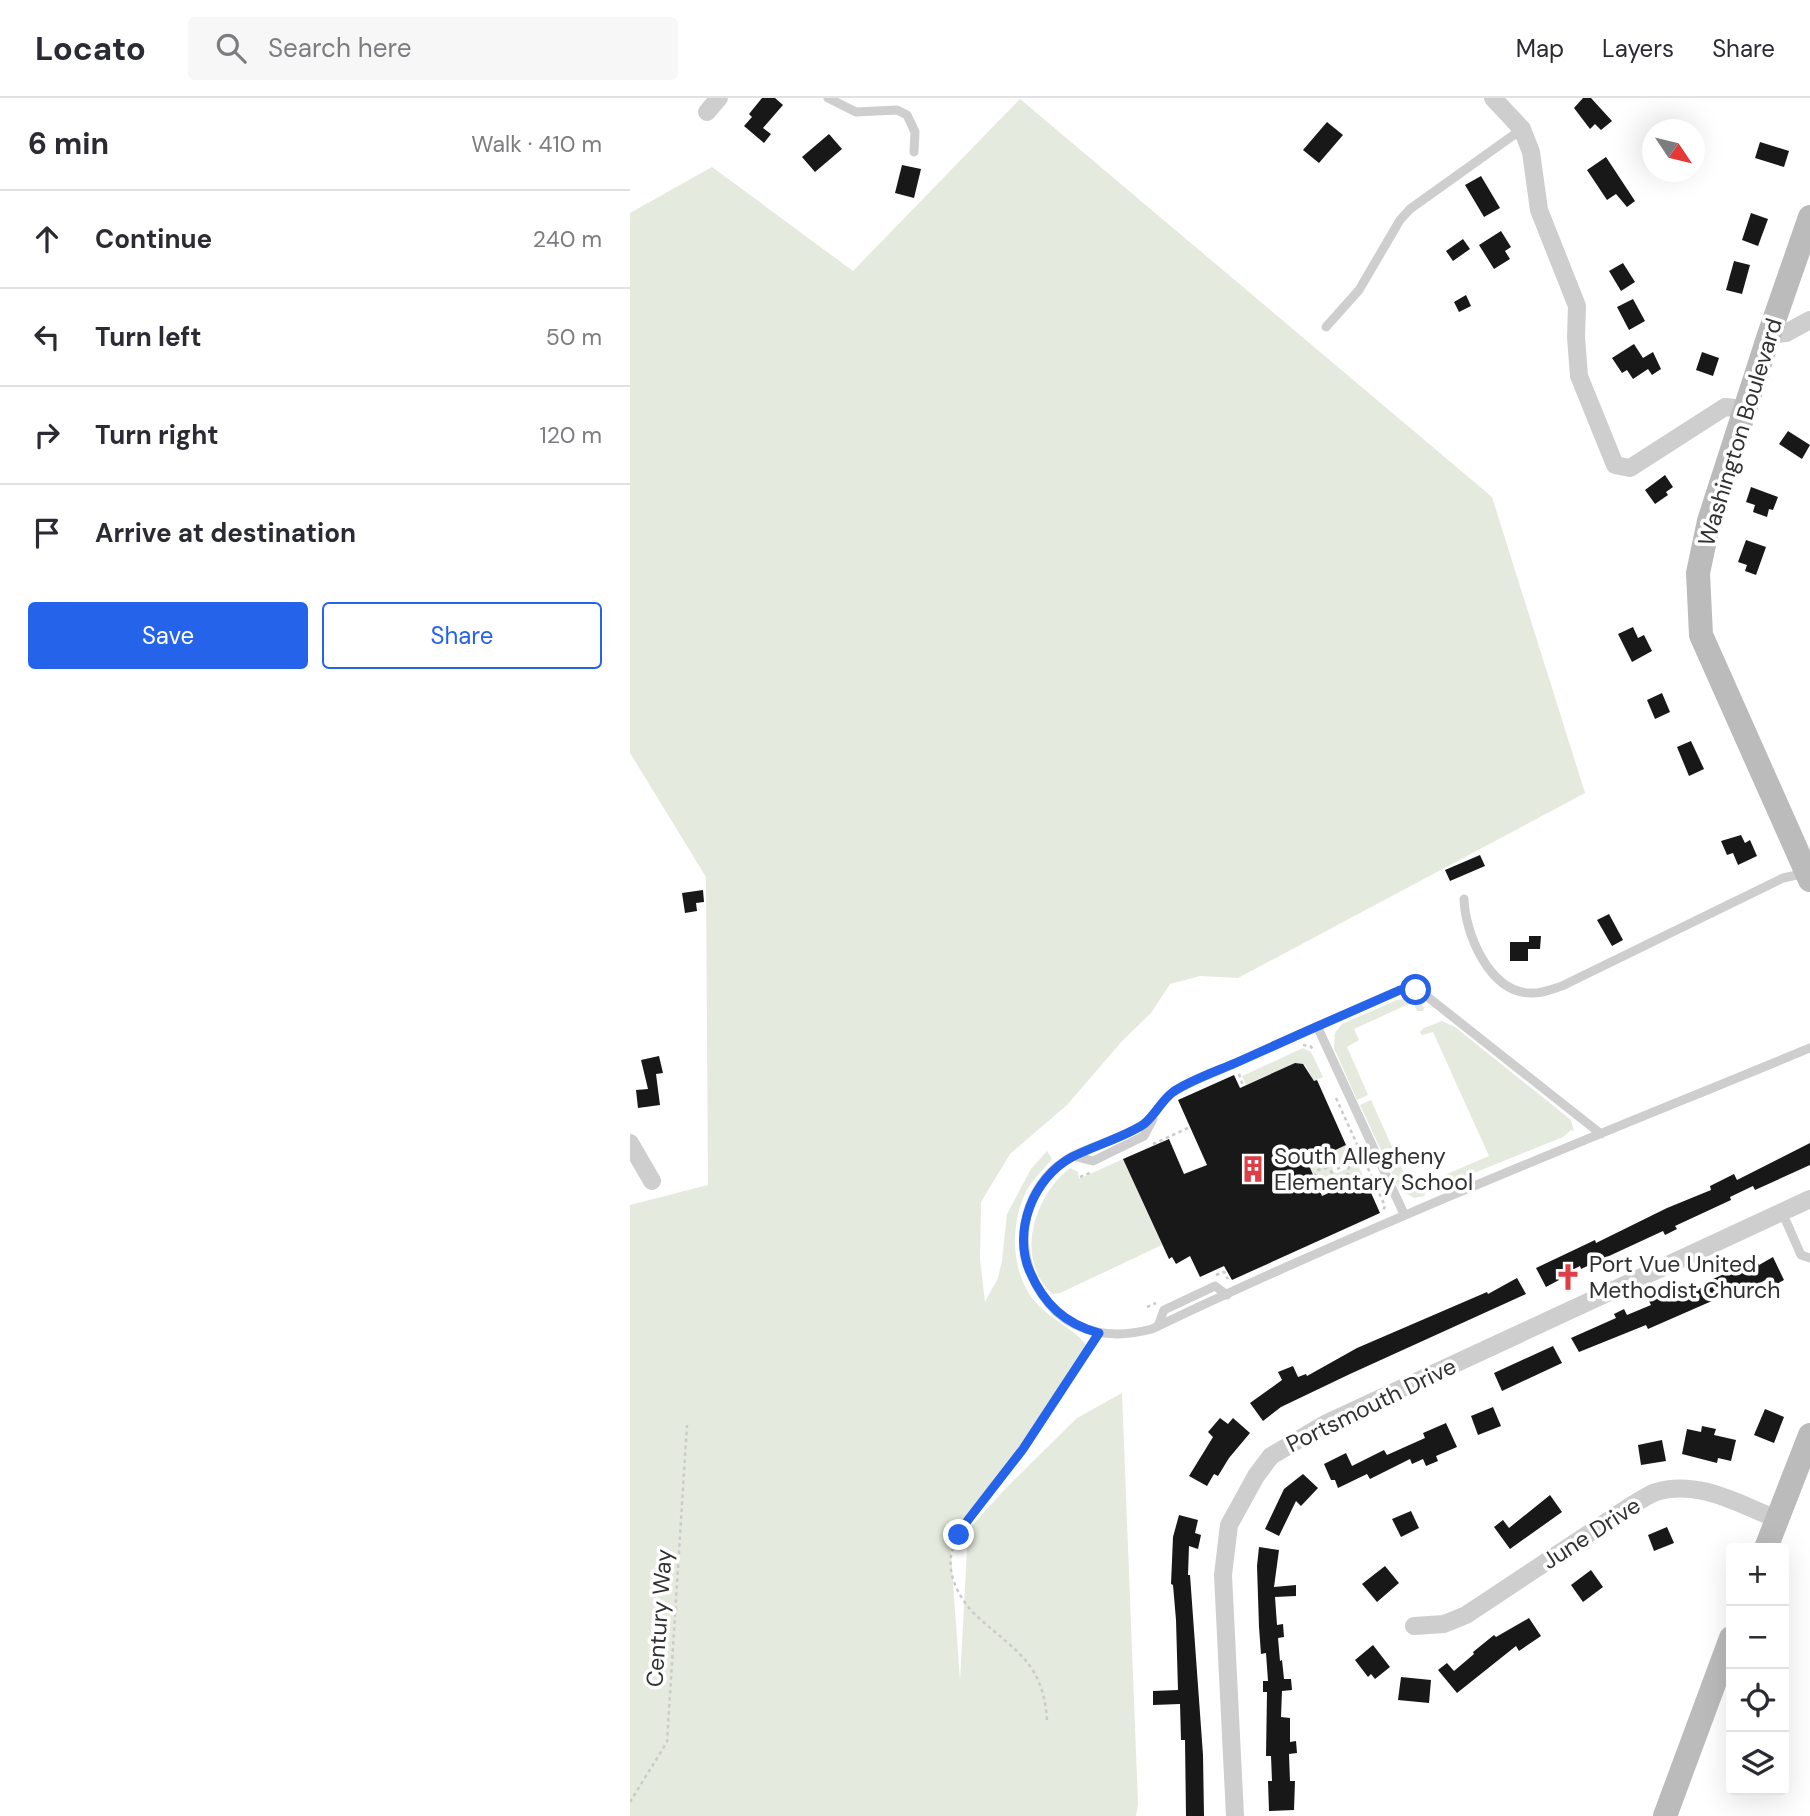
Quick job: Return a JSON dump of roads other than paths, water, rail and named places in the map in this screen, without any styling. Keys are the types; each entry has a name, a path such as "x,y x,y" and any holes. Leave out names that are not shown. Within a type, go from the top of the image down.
{"street":[{"path":"1493,98 1521,129 1531,152 1539,210 1577,306 1579,376 1615,465 1630,468 1725,407 1747,409"},
{"name":"Washington Boulevard","path":"1809,876 1701,635 1698,573 1709,521 1810,217"},
{"path":"1769,335 1786,333 1810,320"},
{"path":"630,1143 652,1181"},
{"name":"Portsmouth Drive","path":"1235,1816 1223,1575 1225,1549 1229,1525 1241,1501 1271,1456 1325,1424 1810,1199"},
{"path":"1768,1543 1810,1436"},
{"name":"June Drive","path":"1414,1626 1444,1624 1466,1615 1654,1493 1687,1488 1708,1491 1777,1519"},
{"path":"1665,1816 1726,1651"}],"lane":[{"path":"828,98 856,112 897,110 907,115 915,132 914,152"},
{"path":"1326,327 1359,290 1400,220 1410,209 1521,129"},
{"path":"1464,899 1464,915 1486,966 1497,979 1514,989 1524,993 1539,993 1562,986 1783,878 1809,876"},
{"path":"1601,1134 1450,1013 1416,990 1400,990 1174,1091 1143,1124 1073,1156 1050,1174 1034,1198 1025,1225 1025,1253 1034,1280 1056,1312 1099,1333 1124,1335 1158,1326 1404,1214 1601,1134 1810,1048"},
{"path":"1317,1026 1404,1214"},
{"path":"1782,1212 1801,1255 1810,1258"}],"place":[{"name":"South Allegheny Elementary School","path":"1253,1169"},
{"name":"Port Vue United Methodist Church","path":"1568,1277"}]}
